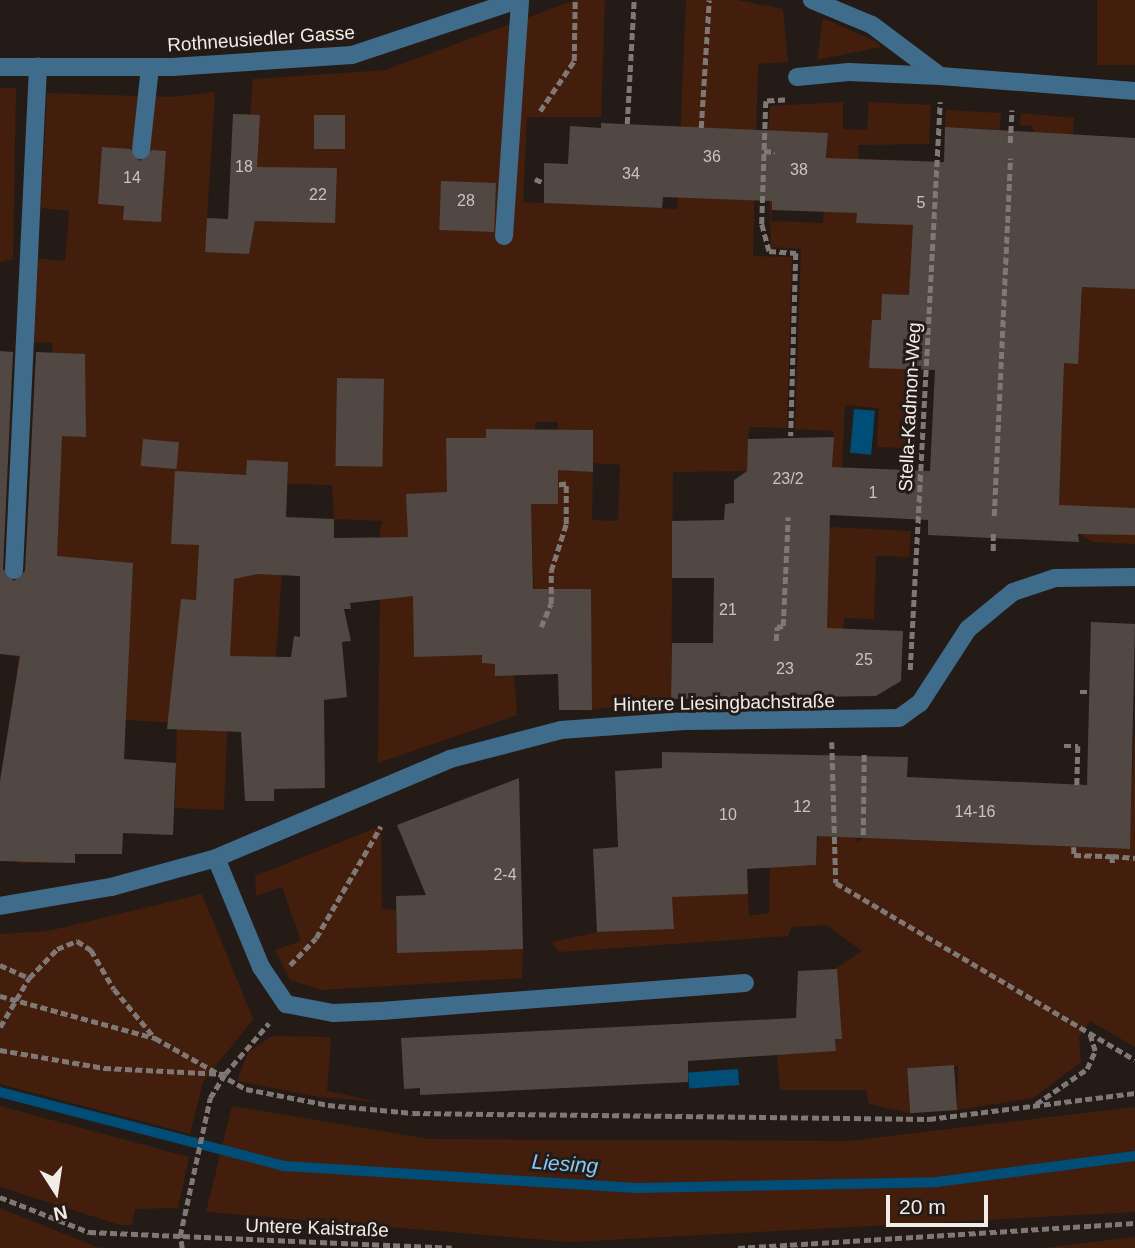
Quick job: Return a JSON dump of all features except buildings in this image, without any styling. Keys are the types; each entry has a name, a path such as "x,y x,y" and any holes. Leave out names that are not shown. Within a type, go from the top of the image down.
{"street":[{"name":"Rothneusiedler Gasse","path":"0,67 149,67 352,55 518,0"},
{"path":"505,236 518,0"},
{"path":"812,0 872,25 940,76"},
{"path":"14,570 38,67"},
{"path":"141,150 149,67"},
{"path":"797,77 849,72 940,76 1135,92"},
{"path":"908,715 950,651 1000,600 1055,578 1135,577"},
{"name":"Hintere Liesingbachstraße","path":"0,906 111,887 216,858 450,759 509,741 561,730 685,721 832,721 908,715"},
{"path":"216,858 261,967 286,1004 333,1013 382,1011 745,983"}],"path":[{"path":"538,124 539,112 574,61 575,0"},
{"path":"627,124 634,0"},
{"path":"701,128 709,0"},
{"path":"791,436 796,253 769,251 762,223 766,101 797,99 797,77"},
{"name":"Stella-Kadmon-Weg","path":"908,715 940,101"},
{"path":"1010,143 1012,110"},
{"path":"764,151 775,152"},
{"path":"994,516 1010,158"},
{"path":"536,171 535,183 544,183"},
{"path":"541,627 551,604 551,571 566,524 566,484 558,485"},
{"path":"776,641 777,627 783,626 788,517"},
{"path":"993,531 993,551"},
{"path":"1080,692 1087,692"},
{"path":"832,721 832,866 836,883 1135,1060"},
{"path":"1065,746 1078,746 1077,788"},
{"path":"863,835 864,751"},
{"path":"284,971 316,937 381,826"},
{"path":"1074,847 1074,855 1135,858"},
{"path":"1112,856 1112,865"},
{"path":"0,1027 18,1001 29,978 64,944 84,942 155,1038"},
{"path":"0,965 29,978"},
{"path":"0,996 155,1038 225,1074 246,1089 328,1105 413,1112 929,1119 1135,1093"},
{"path":"182,1248 180,1236 210,1098 225,1074 286,1004"},
{"path":"1030,1106 1087,1069 1095,1051 1090,1034"},
{"path":"0,1050 104,1068 225,1074"},
{"name":"Untere Kaistraße","path":"0,1197 89,1232 452,1248"},
{"path":"738,1248 1135,1223"}],"shaded area":[{"path":"575,0 605,0 601,117 527,117 523,202 677,209 686,0 738,0 783,9 788,62 758,64 753,256 792,257 787,428 749,427 747,471 673,472 671,699 592,710 590,589 557,589 558,626 534,595 532,529 479,531 482,663 495,664 496,675 514,675 517,715 378,763 380,581 416,580 438,656 410,537 379,537 382,521 334,519 332,485 288,484 276,657 230,666 224,810 175,808 177,723 126,720 116,579 95,558 56,579 77,737 75,863 19,863 0,840 0,781 19,657 0,654 34,636 53,343 26,342 33,258 65,261 69,211 41,208 47,93 172,97 215,92 207,218 242,220 253,79 385,70","holes":["535,422 558,422 558,430 593,430 593,463 620,465 618,521 592,520 593,472 558,470 558,504 534,504 446,438 486,438 487,429 535,433"]},
{"path":"1097,0 1135,0 1135,65 1097,65"},
{"path":"823,18 877,42 881,47 817,60"},
{"path":"0,88 16,88 13,259 0,262"},
{"path":"843,102 843,129 867,130 869,102 931,105 929,144 858,145 859,159 928,161 915,471 905,471 906,448 877,447 879,408 845,405 842,467 832,467 834,431 795,429 801,249 771,247 768,165 774,165 771,221 823,223 828,134 768,137 770,106"},
{"path":"946,110 1001,113 1000,130 945,127"},
{"path":"1021,113 1074,118 1073,135 1135,138 1135,544 1092,542 1058,518 1066,309 1081,310 1082,293 1032,126 1019,125"},
{"path":"829,527 911,531 909,557 876,556 874,619 844,618 843,635 826,635"},
{"path":"1135,725 1135,1047 1090,1021 1079,1037 1081,1062 1033,1098 957,1110 958,1066 907,1068 910,1113 869,1104 866,1090 780,1090 776,1042 804,1053 836,1051 835,969 862,951 827,925 791,927 788,936 559,952 552,942 597,932 674,929 667,841 683,896 748,894 749,916 769,913 770,868 816,865 824,754 860,757 857,843 863,838 1129,849"},
{"path":"381,826 382,909 396,910 397,952 523,949 522,978 321,990 290,980 275,950 301,941 282,887 256,896 255,876"},
{"path":"202,894 253,1019 203,1082 190,1134 0,1084 0,934 48,931"},
{"path":"272,1036 331,1037 327,1091 379,1102 319,1097 237,1081 248,1052"},
{"path":"0,1106 189,1157 178,1208 135,1209 132,1225 120,1225 0,1187"},
{"path":"232,1106 429,1139 848,1141 1135,1107 1135,1212 570,1242 206,1212"},
{"path":"0,1208 97,1247 106,1248 0,1248"},
{"path":"1135,1237 1135,1248 1043,1248"}],"water":[{"path":"854,409 875,411 871,455 850,453"},
{"path":"738,1069 739,1085 689,1088 688,1072"}],"waterway":[{"name":"Liesing","path":"0,1092 285,1166 636,1188 937,1182 1135,1156"}]}
